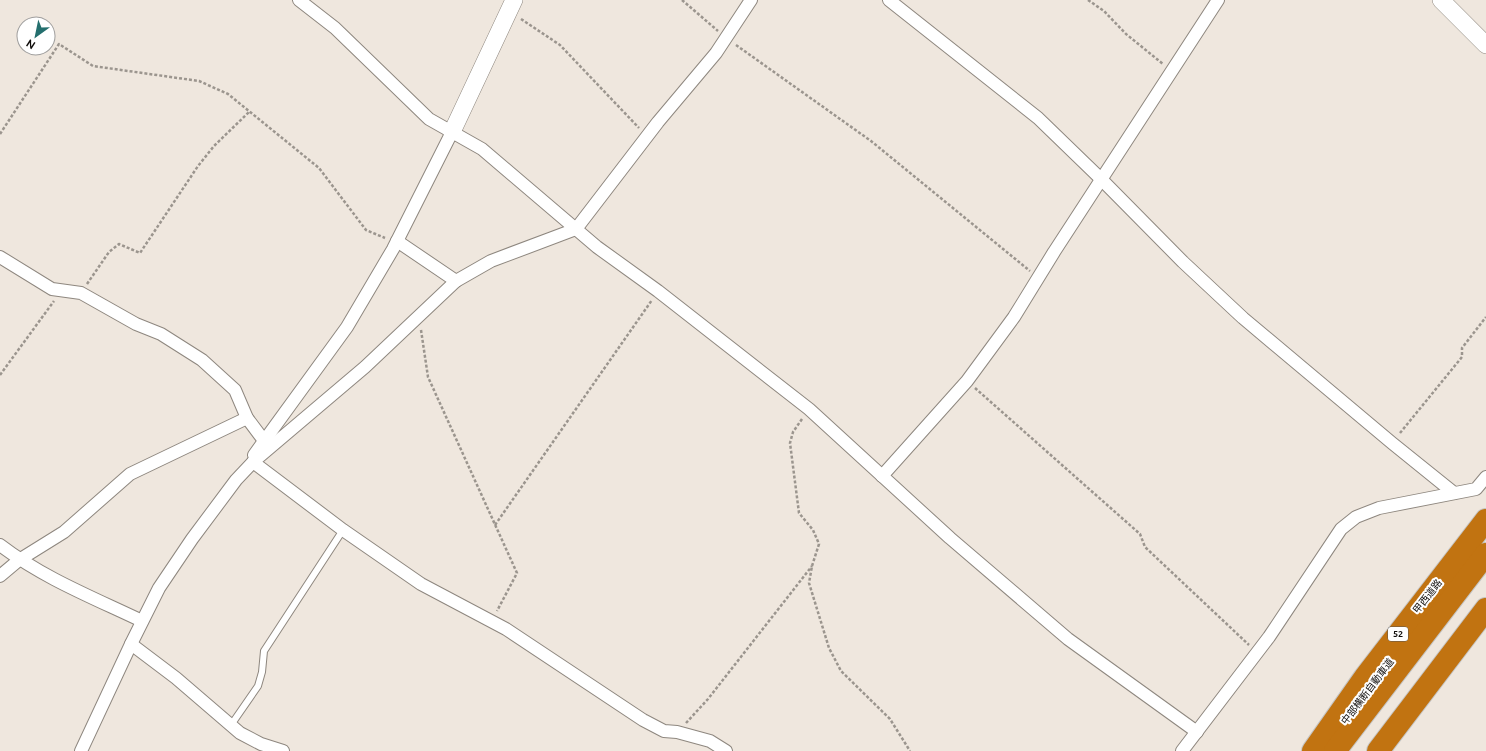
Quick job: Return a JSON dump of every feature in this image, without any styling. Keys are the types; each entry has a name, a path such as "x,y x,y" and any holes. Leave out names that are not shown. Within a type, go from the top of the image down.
{"highway":[{"name":"甲西道路","path":"1312,751 1364,677 1486,520"},
{"name":"中部横断自動車道","path":"1322,751 1431,606 1486,537"},
{"name":"中部横断自動車道","path":"1335,751 1486,554"},
{"path":"1378,751 1486,609"}],"street":[{"path":"299,0 335,28 429,119 482,149 597,247 658,291 809,409 950,538 1068,639 1197,732"},
{"path":"81,751 159,588 188,545 236,480 267,444 365,367 419,318 456,281 491,261 576,229 647,136 716,53 751,0"},
{"path":"889,0 1038,118 1183,262 1243,318 1454,493"},
{"path":"882,476 967,381 1014,317 1101,179 1218,0"},
{"path":"1441,0 1486,45"},
{"path":"236,480 267,444 347,327 397,241 452,132 512,6"},
{"path":"397,241 456,281"},
{"path":"0,257 52,289 81,293 136,324 161,334 202,360 235,390 247,418 267,444"},
{"path":"0,576 19,560 64,532 130,474 247,418"},
{"path":"253,462 343,530 421,584 506,630 643,720 664,731 677,732 710,741 726,751"},
{"path":"1182,751 1258,652 1341,529 1356,517 1379,508 1476,489 1486,477"},
{"path":"0,545 19,560 58,581 142,621"},
{"path":"131,644 176,678 240,733 261,744 283,751"}],"lane":[{"path":"231,725 258,686 262,672 264,651 343,530"}],"path":[{"path":"682,0 726,38 871,141 1038,277"},
{"path":"1088,0 1104,11 1126,34 1171,71"},
{"path":"512,6 560,45 647,136"},
{"path":"0,134 59,44 93,66 199,81 228,94 319,168 366,230 397,241"},
{"path":"81,293 109,252 118,244 140,252 198,166 214,146 249,112"},
{"path":"0,375 55,300 57,290"},
{"path":"495,525 658,291"},
{"path":"1392,443 1462,357 1462,348 1486,317"},
{"path":"419,318 428,377 517,573 491,622"},
{"path":"967,381 1140,534 1145,547 1258,652"},
{"path":"809,409 793,432 790,443 799,513 813,530 819,544 812,566 809,584 829,648 840,671 890,719 910,751"},
{"path":"677,732 708,699 812,566"}]}
